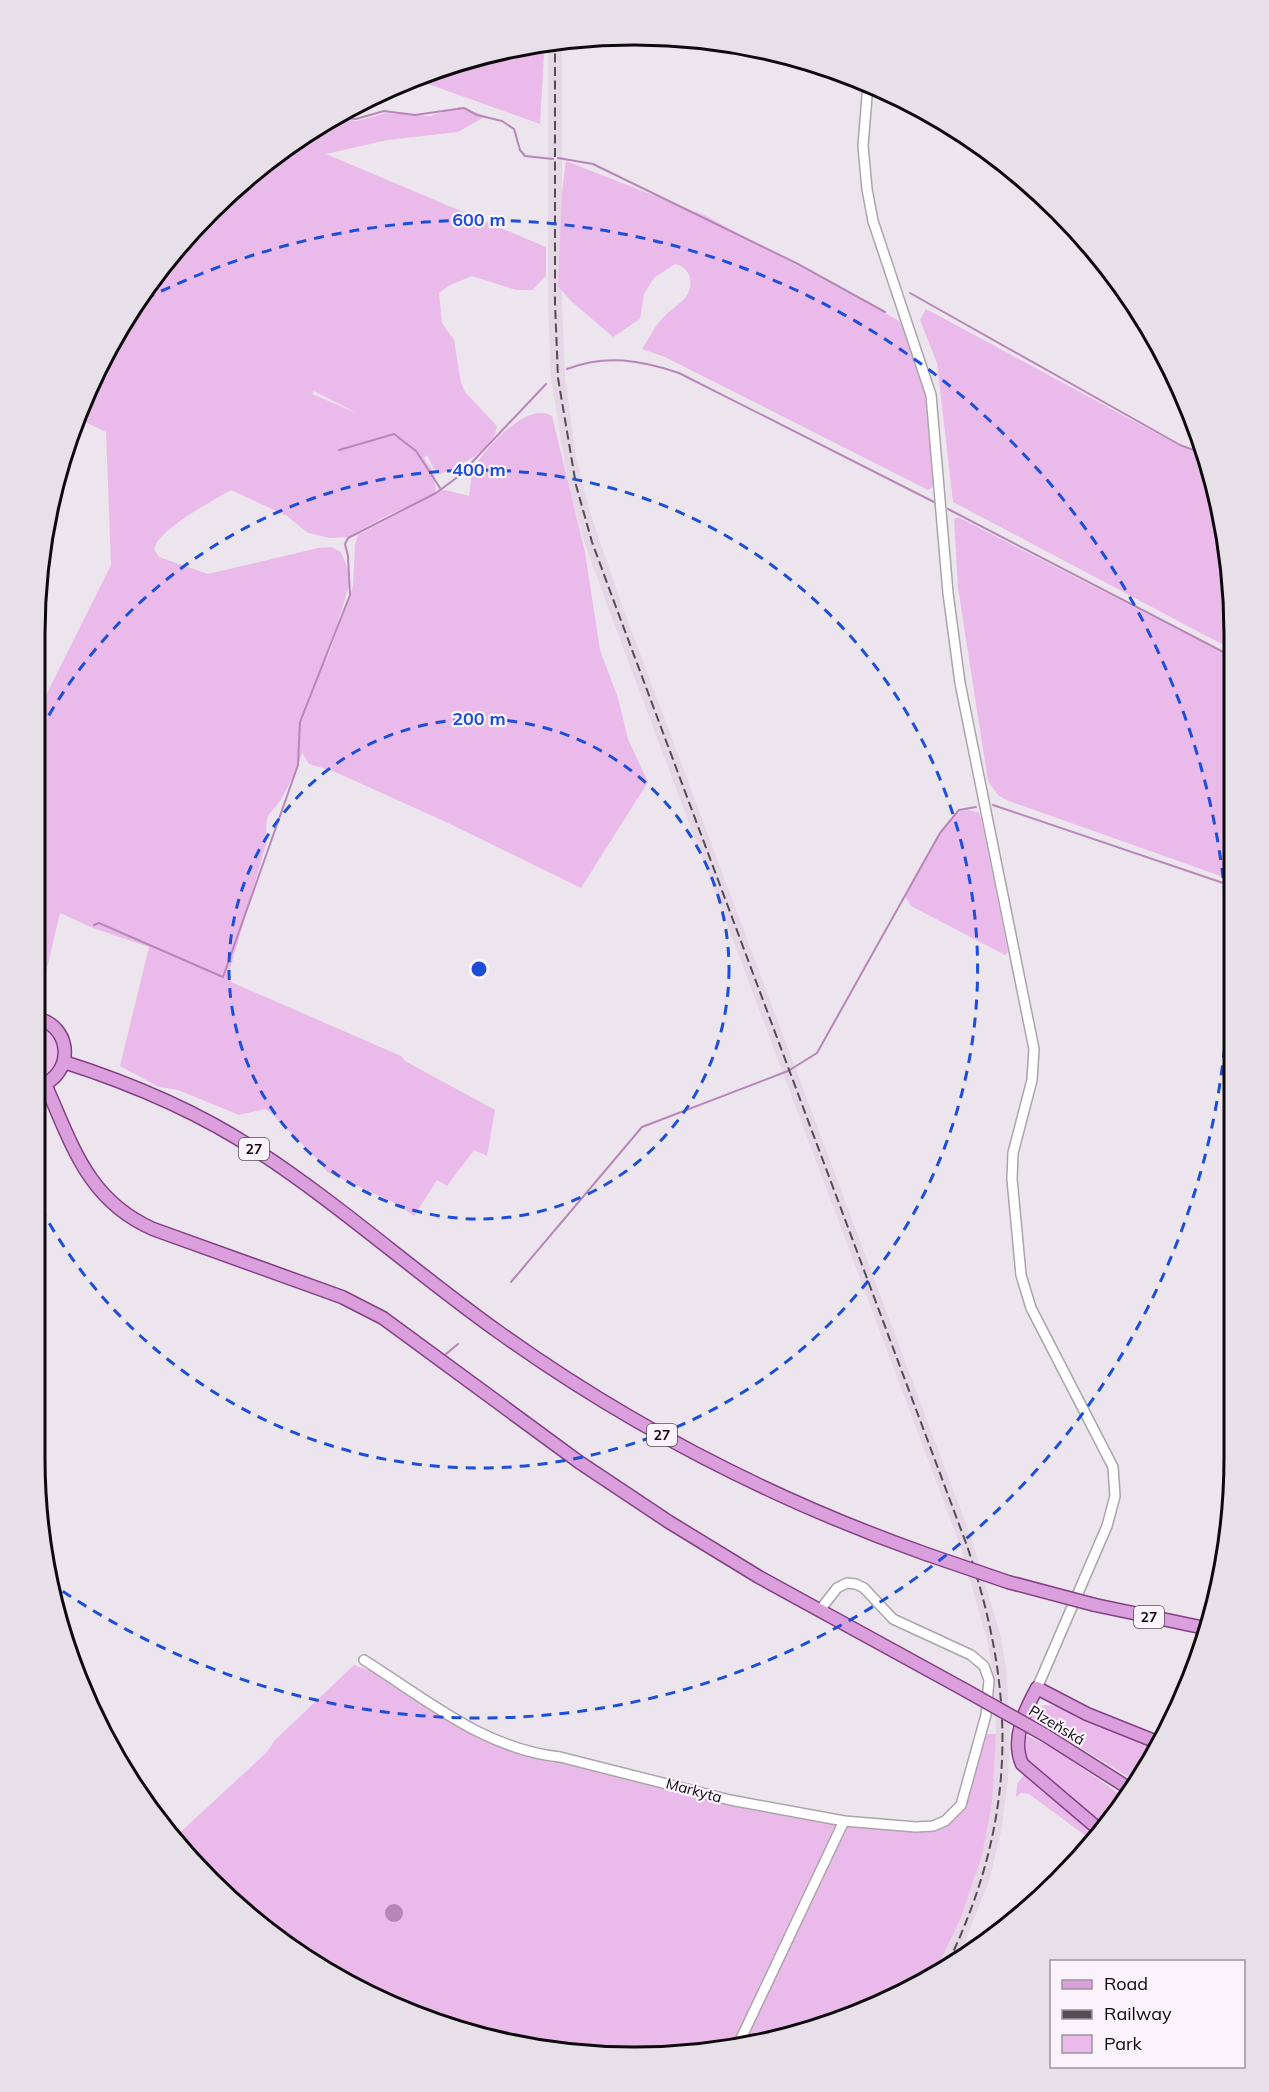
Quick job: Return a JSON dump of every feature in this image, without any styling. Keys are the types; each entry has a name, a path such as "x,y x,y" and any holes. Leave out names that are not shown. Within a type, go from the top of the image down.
{"main road":[{"path":"45,1022 52,1025 61,1035 65,1048 64,1062 56,1076 45,1083"},
{"name":"27","path":"64,1062 156,1096 258,1151 501,1334 564,1377 647,1427 791,1500 926,1554 1008,1582 1095,1605 1199,1627"},
{"name":"Plzeňská","path":"45,1091 86,1173 101,1194 129,1217 153,1229 342,1297 383,1318 625,1493 711,1548 1046,1735 1125,1786"},
{"path":"1094,1826 1022,1764 1018,1748 1019,1734 1025,1709 1036,1688 1087,1714 1151,1740"}],"street":[{"path":"867,93 863,146 867,189 873,221 931,395 948,593 960,683 1034,1049 1032,1080 1013,1153 1012,1179 1021,1275 1032,1308 1113,1467 1115,1496 1107,1526 1036,1688"},
{"name":"Markyta","path":"364,1659 456,1721 509,1746 533,1754 560,1757 625,1772 730,1800 844,1821 909,1827 933,1826 945,1821 961,1805 982,1727 989,1680 978,1660 893,1619 864,1588 856,1584 847,1583 837,1588 820,1610"},
{"path":"742,2037 844,1821"}],"shaded area":[{"path":"562,50 562,303 565,378 576,456 590,512 619,597 972,1540 1001,1637 1006,1669 1010,1728 1008,1779 1001,1832 989,1881 963,1948 940,1961 961,1919 975,1877 992,1804 996,1728 993,1671 987,1640 960,1545 585,544 569,487 551,379 548,303 548,52"},
{"path":"390,1904 398,1904 403,1909 401,1920 390,1922 385,1917 385,1909"}],"green space":[{"path":"544,54 540,124 426,83 482,65 519,56"},
{"path":"460,107 486,116 458,132 388,140 326,154 546,247 546,276 532,290 516,290 472,276 448,286 439,293 442,323 454,340 461,383 465,392 497,426 495,434 483,449 466,462 448,471 440,474 434,469 427,455 424,458 434,473 436,492 441,489 469,496 474,469 481,457 499,437 520,420 532,415 542,413 552,416 585,552 600,650 618,698 628,739 648,782 581,888 448,823 333,771 309,764 302,753 286,791 267,818 267,841 228,976 231,982 401,1056 405,1061 495,1110 487,1156 474,1150 447,1186 437,1180 414,1216 397,1204 327,1172 321,1163 269,1111 265,1109 239,1115 178,1090 159,1087 120,1066 149,947 93,928 60,913 45,977 45,697 111,565 106,432 85,422 90,409 124,340 144,307 191,246 218,218 246,191 307,144 348,120 357,121 386,113 430,116","holes":["314,391 357,413 312,394","231,490 287,516 308,533 330,538 348,537 388,515 418,503 358,535 355,544 353,586 324,668 349,586 350,574 341,552 331,547 318,548 208,574 159,557 154,549 158,541 176,524"]},
{"path":"566,161 704,215 905,324 924,384 935,486 928,490 665,357 642,349 660,321 688,293 690,277 680,266 675,264 654,278 644,294 640,319 613,337 571,301 558,286 562,192"},
{"path":"926,309 1195,452 1213,519 1219,558 1223,596 1224,645 953,502 937,363 920,320"},
{"path":"958,517 1224,653 1224,877 1006,800 998,795 988,781 958,588 954,519"},
{"path":"961,811 978,812 981,818 1008,952 1005,955 911,906 905,896 943,829"},
{"path":"45,1029 57,1044 58,1052 53,1067 45,1075"},
{"path":"354,1665 395,1679 494,1741 730,1800 927,1830 947,1825 959,1813 987,1734 996,1734 992,1804 982,1855 961,1918 940,1961 860,2002 787,2027 711,2042 634,2047 596,2046 519,2036 445,2016 374,1986 340,1968 307,1948 246,1901 180,1832 267,1752 275,1740"},
{"path":"1046,1705 1055,1706 1148,1746 1129,1778 1030,1717 1034,1709"},
{"path":"1026,1735 1055,1749 1119,1794 1098,1821 1030,1764 1025,1752"},
{"path":"1024,1775 1092,1828 1086,1836 1029,1794 1021,1793 1016,1797 1017,1784"}],"waterway":[{"path":"350,119 384,111 415,115 464,108 477,115 502,121 514,129 520,150 525,156 553,159"},
{"path":"558,158 593,164 796,263 885,312"},
{"path":"910,293 1180,445 1195,450"},
{"path":"567,369 595,361 623,360 679,373 936,503"},
{"path":"94,925 99,923 223,977 298,765 300,722 350,595 348,556 345,544 348,538 436,493 459,476 546,384"},
{"path":"339,450 394,434 416,451 440,488"},
{"path":"948,509 1224,652"},
{"path":"993,805 1224,883"},
{"path":"511,1282 642,1127 788,1071 817,1053 940,833 959,810 976,807"},
{"path":"446,1354 458,1344"}],"railway":[{"path":"555,50 555,303 558,378 576,485 592,542 613,599 966,1543 983,1599 995,1653 1001,1705 1002,1757 997,1809 986,1861 969,1913 951,1954"}]}
